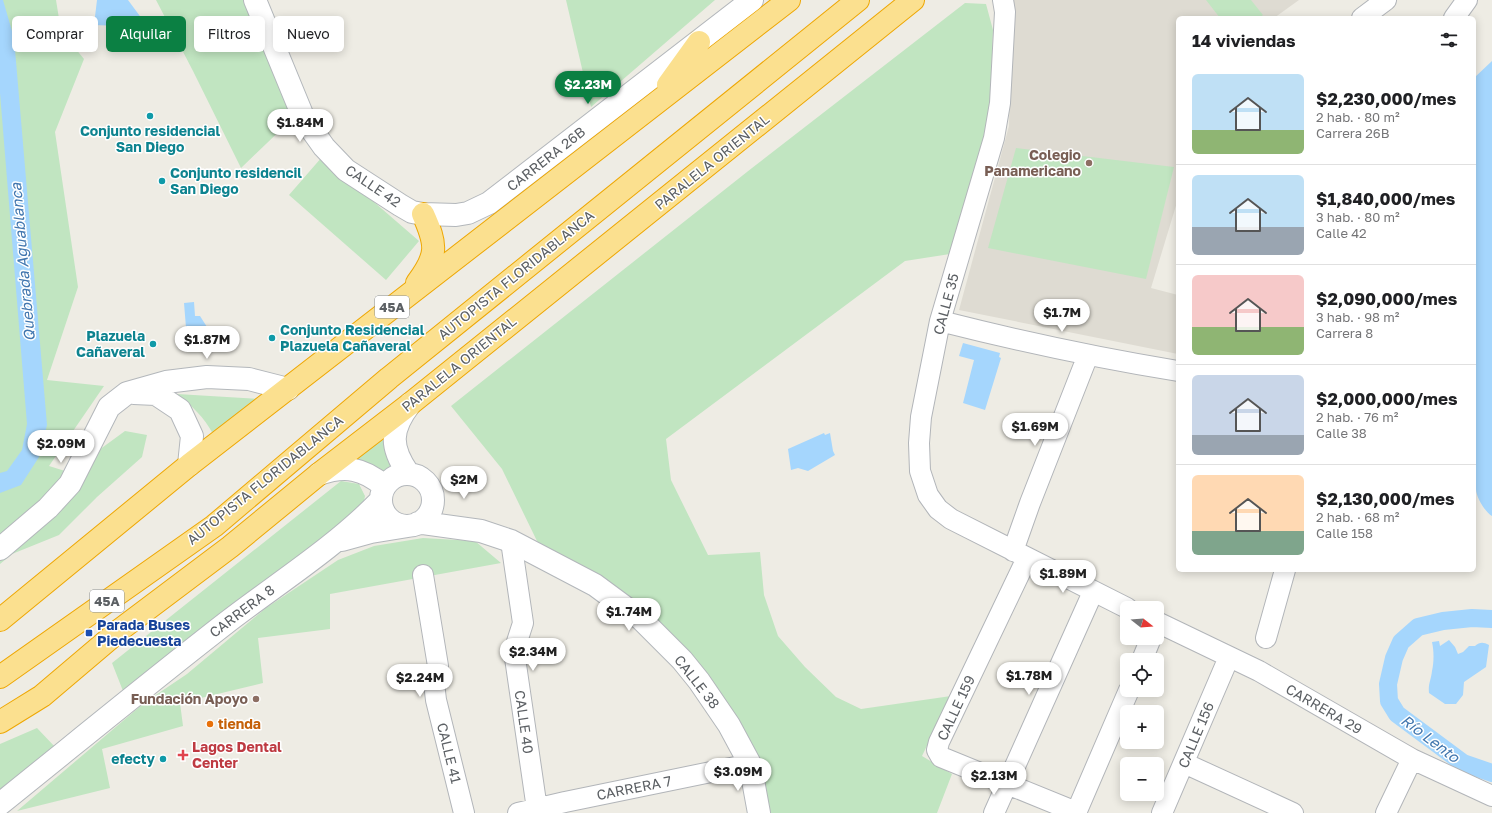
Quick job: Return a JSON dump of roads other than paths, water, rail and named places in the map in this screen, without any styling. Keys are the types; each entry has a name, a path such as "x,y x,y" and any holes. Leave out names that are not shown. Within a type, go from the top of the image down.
{"highway":[{"name":"45A","path":"0,620 189,465 789,0"},
{"name":"AUTOPISTA FLORIDABLANCA","path":"0,677 214,526 389,378 858,0"},
{"name":"PARALELA ORIENTAL","path":"0,722 42,696 121,629 230,547 319,474 410,404 913,0"},
{"path":"655,104 699,42"},
{"path":"406,297 426,270 433,252 433,238 423,214"}],"main road":[{"name":"CALLE 42","path":"255,0 304,119 324,147 346,170 412,212 423,214"},
{"name":"CARRERA 26B","path":"423,214 456,215 468,213 489,203 752,0"},
{"path":"0,549 48,508 70,484 109,407 127,393 166,382 207,377 248,379 288,389"},
{"path":"127,393 156,394 180,410 192,436 189,465"},
{"path":"408,473 400,460 395,446 395,431 400,416 410,404"},
{"path":"319,474 332,469 346,468 360,471 373,477 382,493 382,509 392,522 399,525 413,525 427,516 432,506 432,494 428,484 419,476 408,473 392,477 382,493"},
{"name":"CALLE 38","path":"430,488 450,512 481,531"},
{"name":"CARRERA 8","path":"0,804 254,601 337,541 362,520 382,493"},
{"name":"CALLE 38","path":"413,525 423,523 481,531 511,541 595,585 641,619 682,660 699,681 730,725 750,764 759,813"},
{"name":"CARRERA 8","path":"337,541 371,532 413,525"}],"street":[{"path":"1365,16 1386,0"},
{"path":"1455,16 1467,0"},
{"name":"CALLE 35","path":"1002,4 1000,103 994,138 940,321 921,417 918,443 920,471 928,495 938,509 951,519 1020,555"},
{"path":"940,321 1088,355 1176,371"},
{"name":"CALLE 159","path":"1007,784 941,757 937,750 939,742 1020,555 1030,503 1088,355"},
{"name":"CALLE 40","path":"511,541 523,623 514,651 528,811"},
{"path":"1020,555 1120,605"},
{"path":"1266,638 1284,572"},
{"name":"CALLE 41","path":"423,575 438,666 434,683 436,700 464,813"},
{"path":"994,813 1093,592"},
{"name":"CARRERA 29","path":"1164,630 1230,657 1259,671 1412,760 1492,796"},
{"name":"CALLE 156","path":"1162,813 1230,657"},
{"path":"1007,784 1076,812 1126,697"},
{"path":"1386,813 1412,760"},
{"path":"1184,763 1293,813"},
{"name":"CARRERA 7","path":"528,811 750,764"}],"water":[{"name":"Quebrada Aguablanca","path":"0,0 3,0 12,31 12,52 15,52 47,425 39,457 21,485 0,493 0,473 7,471 22,450 27,424 0,93"},
{"path":"97,0 128,0 140,16 106,16 106,25 98,25 98,16 95,16"},
{"path":"1492,61 1492,516 1484,508 1476,492 1476,76"},
{"path":"194,302 195,316 200,316 207,327 204,338 187,340 184,303"},
{"path":"963,343 1000,353 999,357 1001,358 985,410 963,403 974,360 959,356"},
{"path":"824,433 825,435 830,433 835,455 808,471 798,468 791,470 788,449"},
{"path":"1449,640 1455,647 1458,654 1463,652 1469,646 1475,646 1482,643 1489,645 1486,667 1464,682 1463,695 1456,704 1445,704 1429,693 1433,660 1432,642 1439,641 1440,646"}],"waterway":[{"name":"Río Lento","path":"1492,619 1472,618 1443,621 1418,627 1401,642 1394,658 1388,684 1389,701 1397,714 1463,763 1492,773"}],"place":[{"name":"Conjunto residencial San Diego","path":"150,116"},
{"name":"Colegio Panamericano","path":"1089,163"},
{"name":"Conjunto residencil San Diego","path":"162,181"},
{"name":"Conjunto Residencial Plazuela Cañaveral","path":"272,338"},
{"name":"Plazuela Cañaveral","path":"153,344"},
{"name":"Parada Buses Piedecuesta","path":"89,633"},
{"name":"Fundación Apoyo","path":"256,699"},
{"name":"tienda","path":"210,724"},
{"name":"Lagos Dental Center","path":"183,755"},
{"name":"efecty","path":"163,759"}]}
